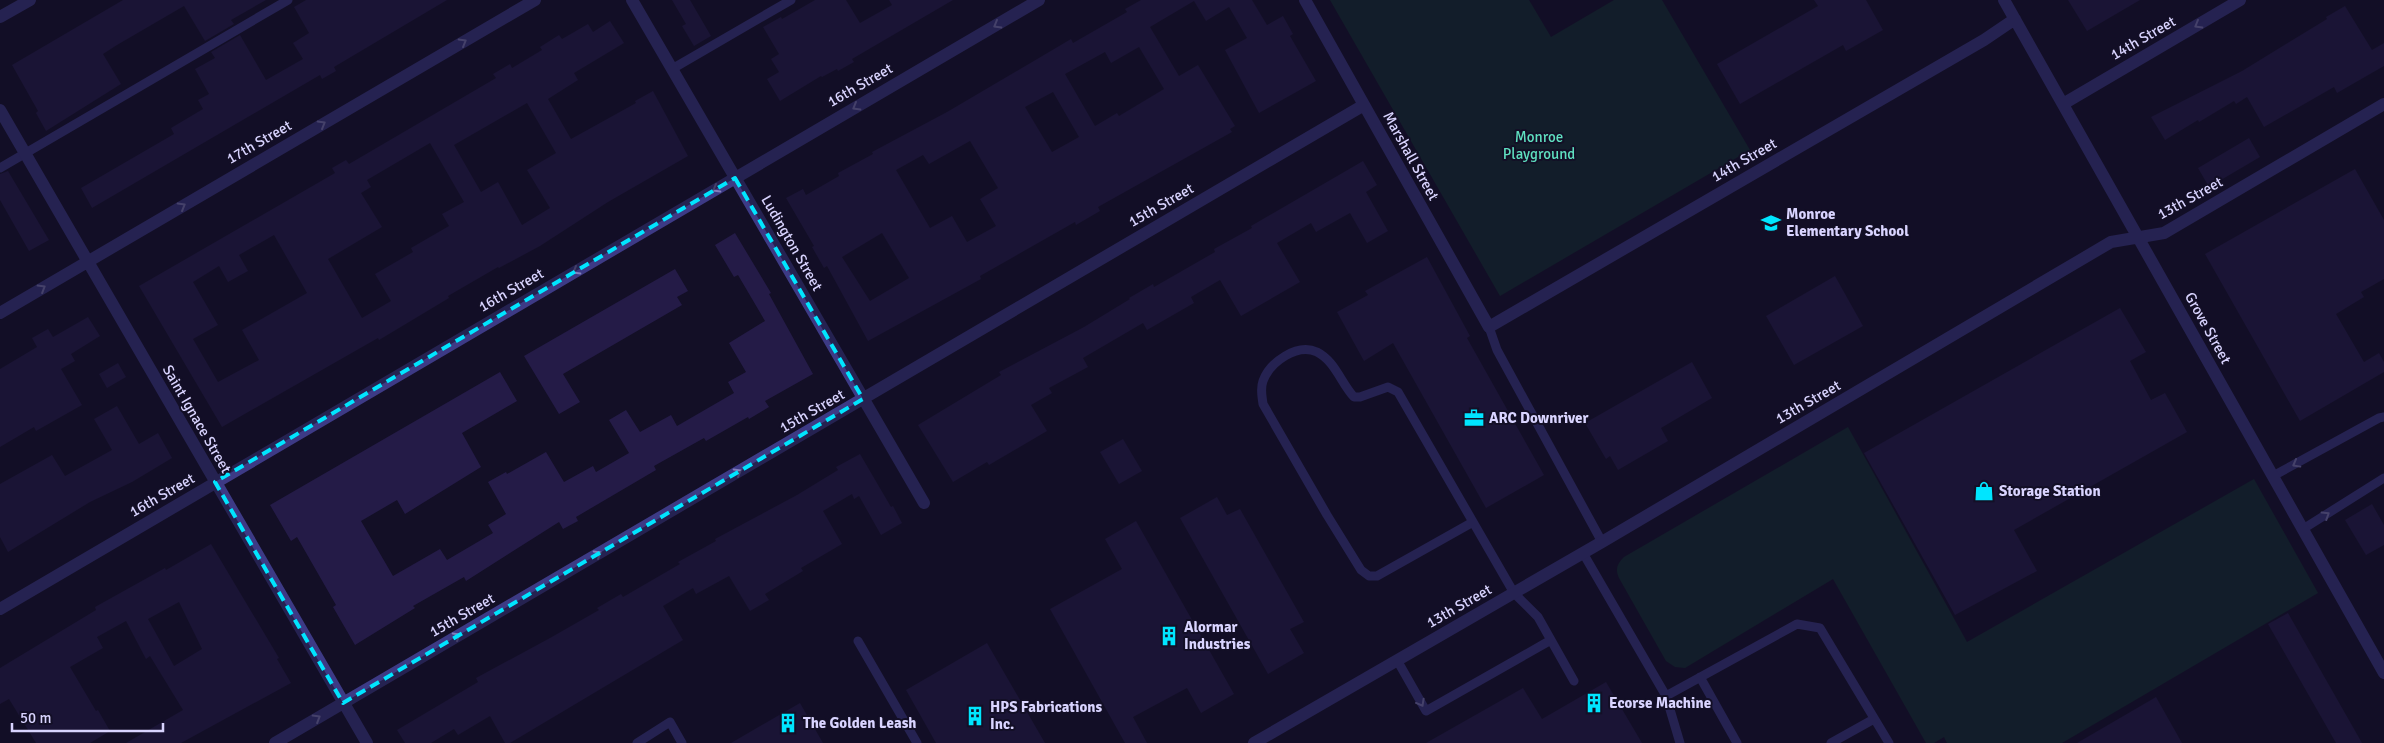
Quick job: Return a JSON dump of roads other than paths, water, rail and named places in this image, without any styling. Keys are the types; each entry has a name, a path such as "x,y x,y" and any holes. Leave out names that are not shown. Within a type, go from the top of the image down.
{"street":[{"path":"0,17 30,0"},
{"name":"17th Street","path":"0,313 534,0"},
{"name":"Ludington Street","path":"632,0 924,503"},
{"name":"16th Street","path":"0,609 1039,0"},
{"name":"Marshall Street","path":"1305,0 1489,327"},
{"name":"Grove Street","path":"2004,0 2384,673"},
{"name":"14th Street","path":"2063,104 2240,0"},
{"name":"14th Street","path":"1489,327 1984,40 2015,19"},
{"name":"13th Street","path":"1254,743 1602,542 2111,242 2164,233 2384,104"},
{"name":"15th Street","path":"275,743 1364,105"},
{"name":"Saint Ignace Street","path":"0,110 367,743"}],"lane":[{"path":"0,168 288,0"},
{"path":"672,69 791,0"},
{"path":"1489,327 1497,350 1602,542"},
{"path":"1474,522 1377,576 1369,576 1361,570 1322,507 1263,404 1261,392 1268,371 1288,355 1308,349 1318,353 1327,360 1354,397 1360,397 1388,387 1394,388 1398,392 1431,446 1474,522 1514,593 1538,618 1574,681"},
{"path":"2273,476 2384,417"},
{"path":"2303,529 2384,478"},
{"path":"1583,553 1666,696 1680,743"},
{"path":"1666,696 1797,624 1820,628 1889,743"},
{"path":"1397,660 1426,711 1551,640"},
{"path":"858,641 917,743"},
{"path":"1700,677 1737,743"},
{"path":"1831,743 1874,719"},
{"path":"637,743 670,722 682,743"}],"place":[{"name":"Monroe Elementary School","path":"1771,223"},
{"name":"ARC Downriver","path":"1474,418"},
{"name":"Storage Station","path":"1984,491"},
{"name":"Alormar Industries","path":"1169,636"},
{"name":"Ecorse Machine","path":"1594,703"},
{"name":"HPS Fabrications Inc.","path":"975,716"},
{"name":"The Golden Leash","path":"788,723"}],"park label":[{"name":"Monroe Playground","path":"1539,146"}]}
